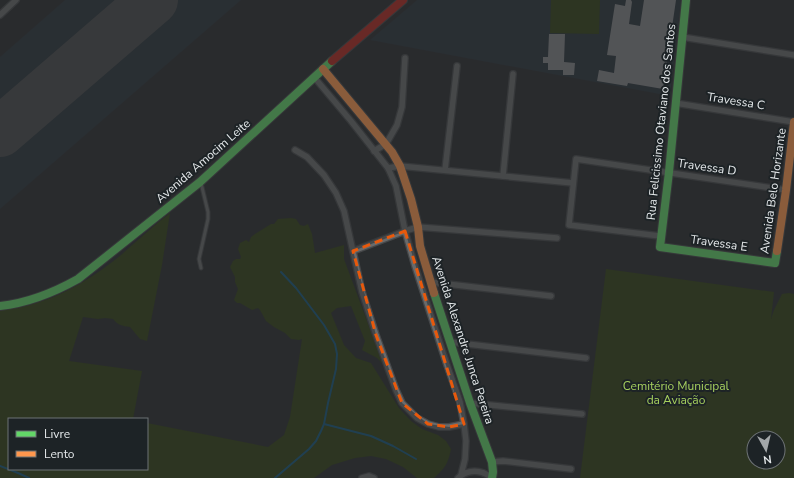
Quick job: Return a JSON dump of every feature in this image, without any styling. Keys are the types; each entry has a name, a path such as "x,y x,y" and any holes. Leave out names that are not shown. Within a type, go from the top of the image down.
{"street":[{"path":"0,15 16,0"},
{"name":"Avenida Amocim Leite","path":"0,306 12,305 37,299 78,279 200,182 314,76 403,0"},
{"name":"Rua Felicissimo Otaviano dos Santos","path":"660,246 686,0"},
{"path":"682,37 794,55"},
{"path":"374,151 386,144 397,125 402,107 405,58"},
{"path":"445,170 457,66"},
{"name":"Avenida Alexandre Junca Pereira","path":"322,69 386,144 400,166 411,199 418,227 420,246 430,282 470,403 492,462 492,478"},
{"path":"503,176 513,74"},
{"name":"Avenida Alexandre Junca Pereira","path":"314,76 388,168 396,186 405,231 460,402 466,441 464,459 459,477"},
{"name":"Travessa C","path":"675,103 794,122"},
{"name":"Avenida Belo Horizante","path":"775,262 786,190 794,122"},
{"path":"295,150 307,156 324,175 336,193 344,211 362,292 376,335 402,403 417,418 428,424 439,427 464,424"},
{"name":"Travessa D","path":"573,183 576,159 786,190"},
{"path":"388,168 400,166 573,183 569,225 660,236"},
{"path":"353,250 418,227 557,238"},
{"name":"Travessa E","path":"660,246 775,262"},
{"path":"430,282 551,296"},
{"path":"450,342 586,358"},
{"path":"470,403 582,414"},
{"path":"492,462 503,461 571,469"},
{"path":"459,477 466,473 477,471 482,472 492,478"},
{"path":"362,478 369,476 374,478"}],"lane":[{"path":"200,182 208,212 208,219 199,259 201,268"}],"highlighted area":[{"path":"405,231 464,424 449,427 428,424 402,403 376,335 353,251"}],"shaded area":[{"path":"65,0 241,0 0,209 0,57"},
{"path":"417,0 681,0 670,96 370,40"}],"green space":[{"path":"551,0 600,0 599,34 550,33"},
{"path":"170,213 162,265 147,341 140,339 130,327 120,325 113,319 83,317 69,361 142,371 133,418 8,418 8,470 148,470 148,423 268,447 284,435 290,417 302,339 291,339 285,333 266,321 258,308 252,310 234,300 238,289 235,282 235,277 230,267 233,261 240,259 241,257 238,249 240,243 246,240 249,242 251,237 271,224 274,224 278,219 291,218 296,219 300,225 304,226 308,224 312,234 315,253 344,245 344,259 383,364 377,358 362,350 365,341 351,306 337,308 331,313 344,345 356,358 371,363 399,408 411,421 422,429 438,435 446,441 451,449 446,465 434,478 417,478 403,467 386,459 371,456 355,458 332,465 314,478 0,478 0,309 32,304 70,289 112,262"},
{"name":"Cemitério Municipal da Aviação","path":"606,269 774,292 771,319 782,294 794,294 794,478 580,478"}],"building":[{"path":"626,0 631,0 632,2 629,24 640,26 644,0 676,0 663,89 628,83 627,86 597,81 599,70 614,73 616,56 607,55 615,4 625,6"},
{"path":"549,34 565,34 564,62 575,63 574,75 563,75 563,70 548,70 548,63 543,63 543,57 548,57"}],"waterway":[{"path":"275,478 309,449 316,441 324,424 336,369 337,354 335,344 324,325 296,288 281,272"},
{"path":"324,424 371,436 416,459"},
{"path":"0,466 8,469"},
{"path":"10,470 29,478"}],"runway":[{"path":"0,132 153,0"}],"traffic: fast":[{"path":"686,0 660,247 775,263 777,251"},
{"path":"0,306 11,305 40,297 78,279 200,182 332,61"},
{"path":"434,293 470,403 492,462 492,478"}],"traffic: slow":[{"path":"323,69 392,152 400,166 411,199 418,227 420,246 434,293"},
{"path":"777,251 794,122"}],"traffic: jam":[{"path":"332,61 403,0"}]}
